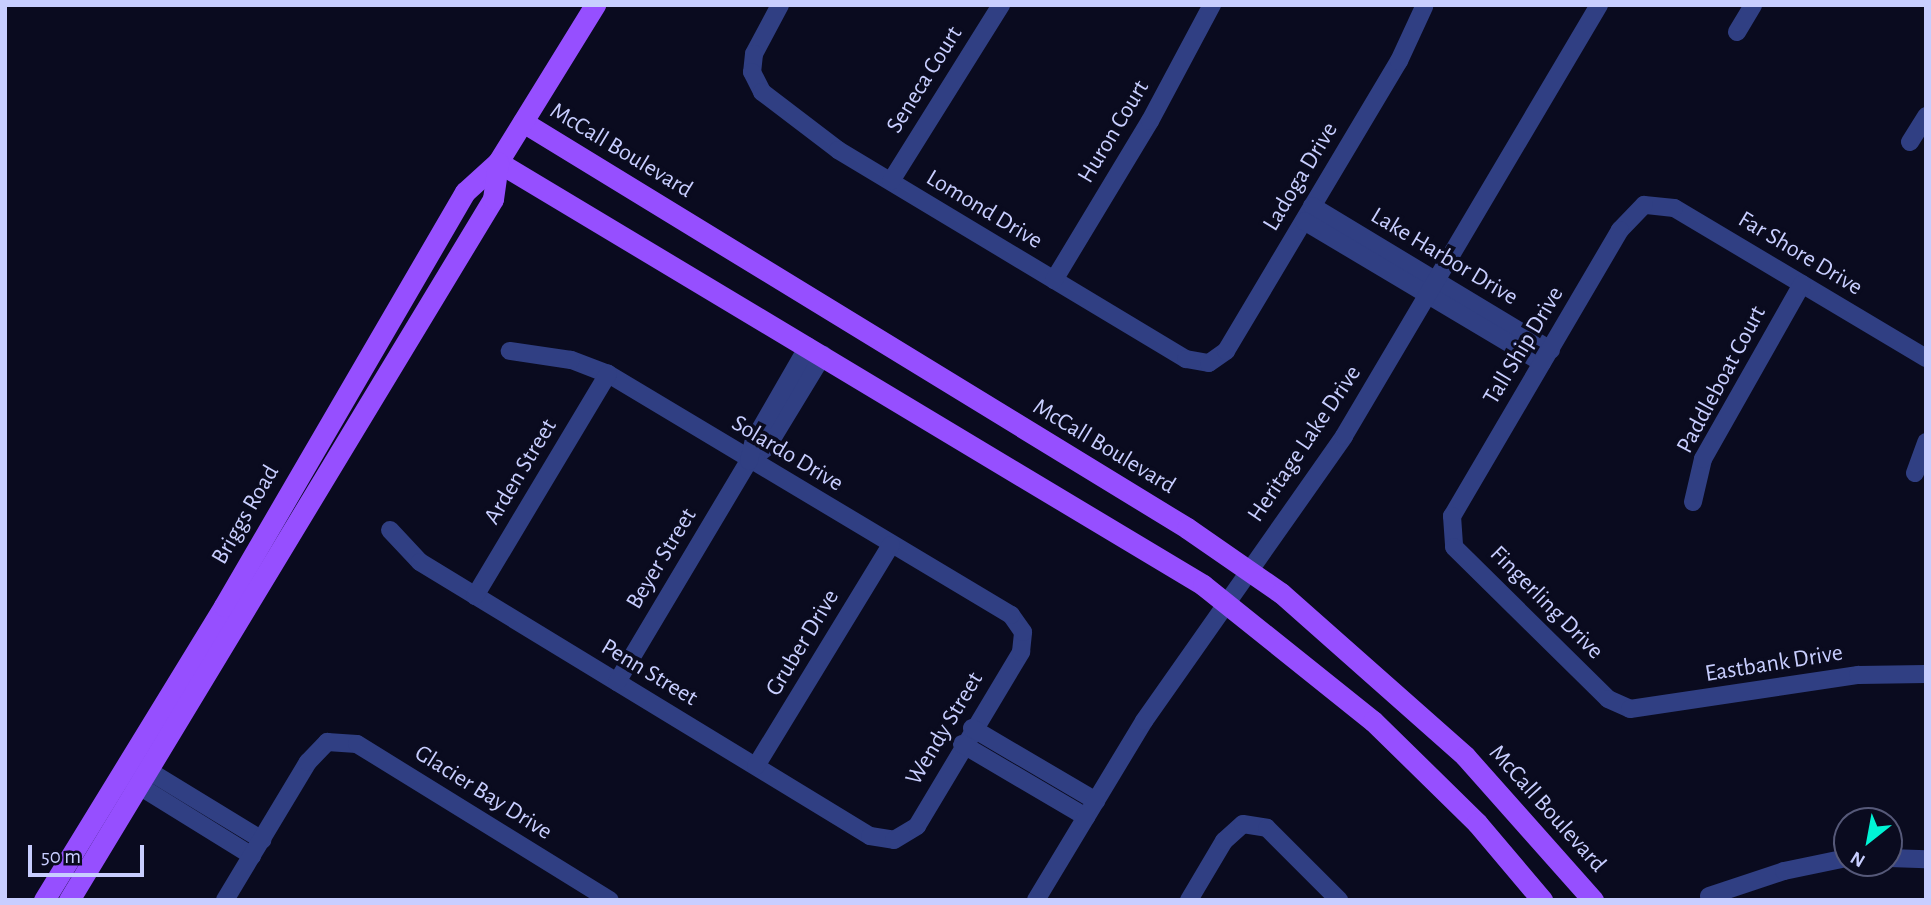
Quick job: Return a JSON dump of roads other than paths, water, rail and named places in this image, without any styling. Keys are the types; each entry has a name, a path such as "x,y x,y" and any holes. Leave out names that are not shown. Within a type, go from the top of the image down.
{"main road":[{"name":"Briggs Road","path":"44,900 135,773 493,199 498,162 594,5"},
{"name":"McCall Boulevard","path":"523,122 1187,528 1248,570 1346,647 1465,756 1592,900"},
{"path":"498,162 1161,557 1226,603 1373,721 1477,823 1542,900"},
{"name":"Briggs Road","path":"69,900 135,773"}],"street":[{"name":"Lomond Drive","path":"780,5 754,54 752,72 762,92 838,150 1054,281 1186,359 1209,363"},
{"name":"Seneca Court","path":"891,181 1001,5"},
{"name":"Huron Court","path":"1054,281 1150,121 1212,5"},
{"name":"Heritage Lake Drive","path":"1036,900 1143,721 1344,436 1599,5"},
{"path":"1737,32 1753,5"},
{"name":"Ladoga Drive","path":"1209,363 1226,351 1399,61 1424,7"},
{"path":"1910,142 1926,116"},
{"name":"Far Shore Drive","path":"1644,205 1674,208 1926,358"},
{"name":"Tall Ship Drive","path":"1452,516 1620,230 1644,205"},
{"name":"Lake Harbor Drive","path":"1308,213 1546,357"},
{"name":"Paddleboat Court","path":"1693,502 1703,459 1801,284"},
{"name":"Solardo Drive","path":"510,351 571,360 608,374 749,461 1011,615 1023,632"},
{"name":"Beyer Street","path":"617,682 749,461 754,440 815,351"},
{"name":"Arden Street","path":"475,596 608,374"},
{"path":"1915,473 1926,442"},
{"name":"Fingerling Drive","path":"1452,516 1454,547 1608,699 1630,709"},
{"name":"Penn Street","path":"390,530 420,562 475,596 870,836 894,840"},
{"name":"Gruber Drive","path":"756,766 891,545"},
{"name":"Wendy Street","path":"894,840 917,826 962,744 1021,652 1023,632"},
{"name":"Eastbank Drive","path":"1630,709 1858,675 1926,674"},
{"path":"972,728 1096,801"},
{"name":"Glacier Bay Drive","path":"262,839 308,762 327,742 357,744 610,900"},
{"path":"962,744 1086,817"},
{"path":"135,773 262,839 225,900"},
{"path":"135,773 252,856"},
{"path":"1189,900 1224,841 1243,824 1267,828 1339,900"},
{"path":"1903,858 1926,859"},
{"path":"1709,896 1784,871 1833,861"}]}
